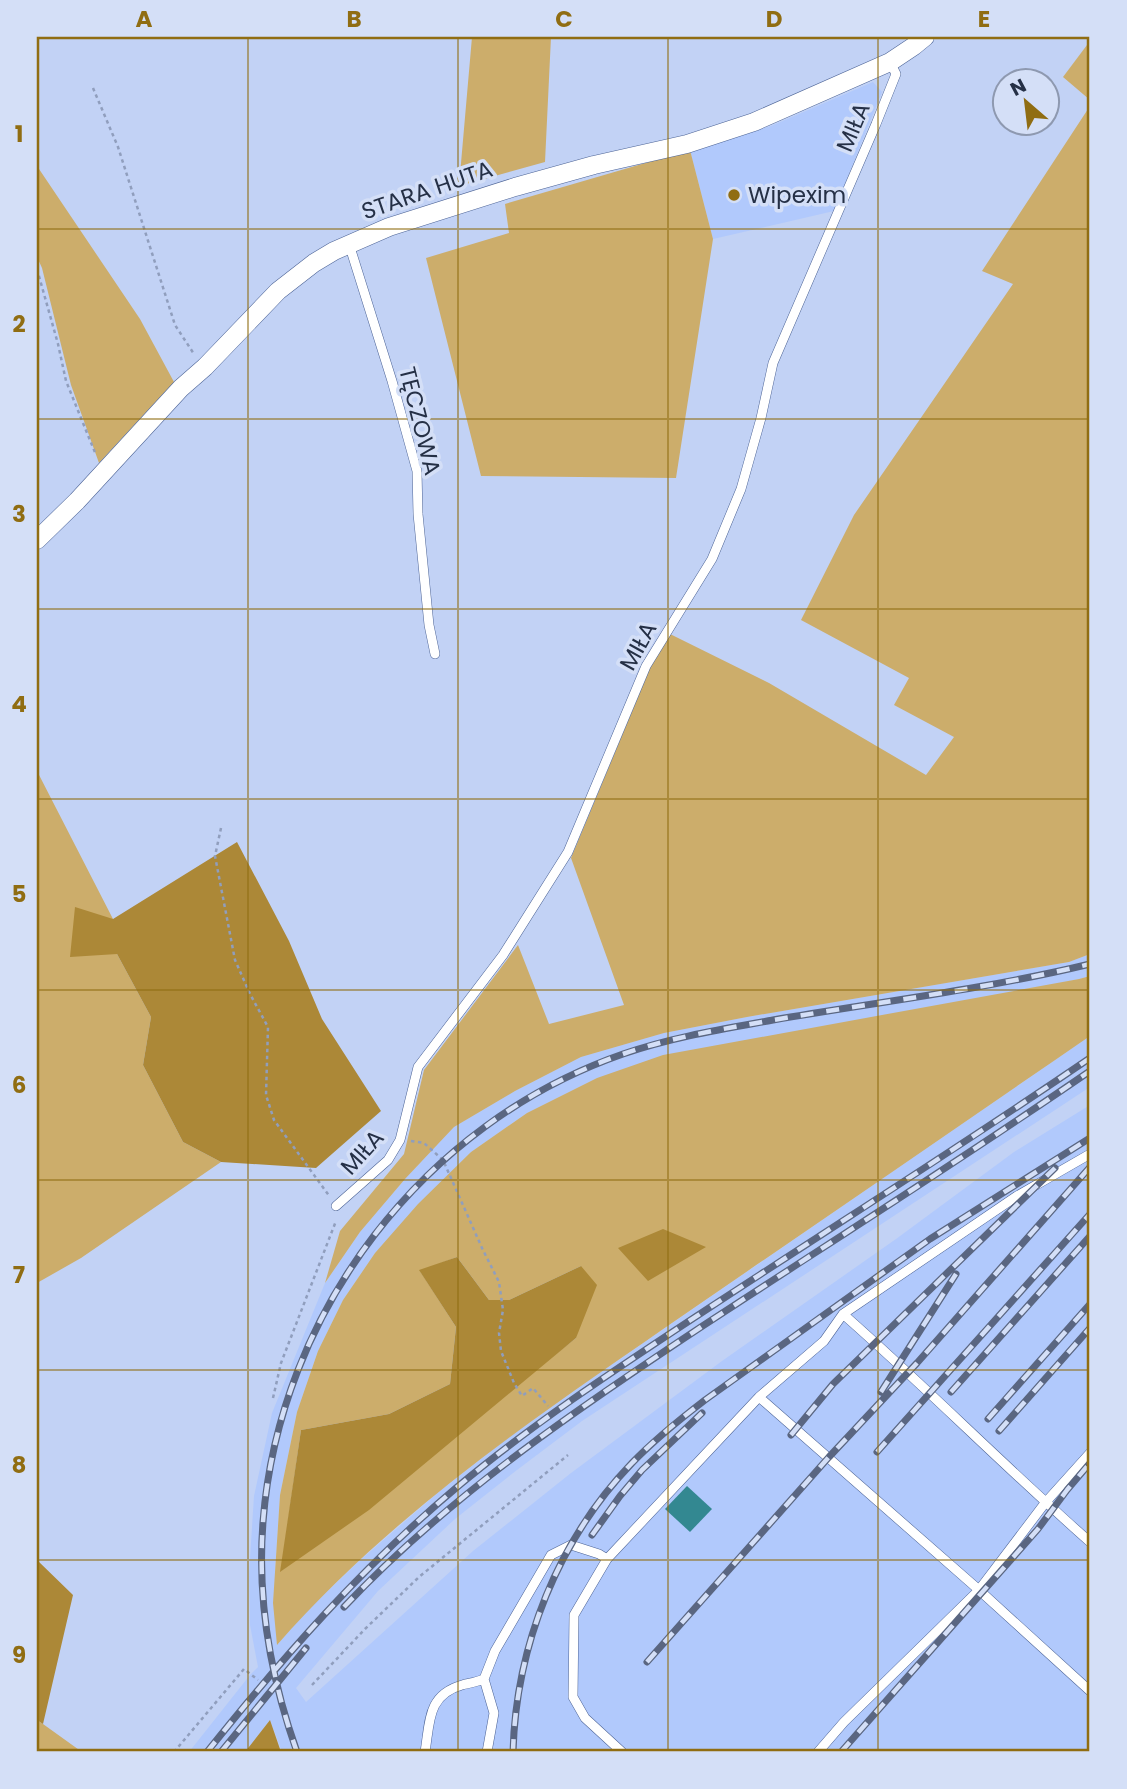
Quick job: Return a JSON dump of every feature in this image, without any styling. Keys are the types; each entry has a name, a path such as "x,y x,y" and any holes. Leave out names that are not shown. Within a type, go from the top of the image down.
{"street":[{"name":"STARA HUTA","path":"37,540 77,501 181,388 205,367 278,291 314,263 388,227 515,187 594,165 687,144 754,122 890,62 925,37"}],"lane":[{"name":"MIŁA","path":"336,1206 388,1160 400,1140 418,1067 503,955 568,852 646,666 712,559 741,489 773,363 896,74 890,62"},
{"name":"TĘCZOWA","path":"349,244 417,471 418,514 429,625 435,654"},
{"path":"622,1752 585,1718 573,1697 574,1615 607,1559 759,1397 824,1341 843,1314 1017,1196 1090,1154"},
{"path":"843,1314 1090,1542"},
{"path":"759,1397 1090,1691"},
{"path":"818,1752 844,1722 979,1590 1045,1503 1090,1453"},
{"path":"487,1752 494,1713 484,1679 495,1651 551,1555 571,1545 607,1559"},
{"path":"425,1752 432,1711 438,1699 462,1685 484,1679"}],"path":[{"path":"93,88 118,147 176,325 189,348 205,367"},
{"path":"37,269 66,381 99,463 107,468"},
{"path":"221,828 215,856 234,960 268,1027 266,1095 274,1120 336,1206"},
{"path":"400,1140 424,1143 443,1160 499,1282 503,1310 499,1333 501,1351 514,1383 522,1396 533,1388 548,1406"},
{"path":"273,1398 281,1363 335,1221"},
{"path":"312,1685 419,1577 568,1455"},
{"path":"174,1752 244,1669 257,1680"}],"shaded area":[{"path":"472,37 551,37 545,162 459,186"},
{"path":"1090,41 1090,100 1063,77"},
{"path":"873,82 882,92 834,211 713,239 690,150 771,126"},
{"path":"1090,106 1090,954 1069,962 664,1033 581,1057 454,1127 360,1232 325,1283 340,1231 404,1154 424,1070 518,945 549,1024 624,1005 571,858 650,668 670,634 769,683 926,775 954,737 894,705 909,678 801,620 854,515 1013,284 982,271"},
{"path":"690,150 713,239 676,478 481,476 426,258 509,233 505,204"},
{"path":"37,166 140,319 174,382 99,463 71,385 37,257"},
{"path":"37,771 113,919 117,954 151,1017 143,1065 183,1142 221,1162 81,1258 37,1283"},
{"path":"237,842 289,941 322,1019 381,1111 316,1168 221,1162 183,1142 143,1065 151,1017 117,954 70,957 75,907 113,919"},
{"path":"1090,954 1090,976 1079,979 597,1078 527,1113 471,1152 375,1253 343,1300 318,1351 297,1412 280,1495 275,1569 278,1644 303,1615 358,1562 440,1491 508,1438 1090,1036 1090,1087 582,1421 517,1470 455,1519 378,1591 296,1688 306,1702 473,1551 571,1473 1014,1152 1090,1105 1090,1752 282,1752 270,1720 245,1752 189,1752 258,1667 250,1625 249,1574 254,1496 272,1413 325,1283 360,1232 454,1127 581,1057 664,1033 1069,962"},
{"path":"1090,976 1090,1036 525,1426 420,1507 370,1550 322,1596 277,1645 273,1603 280,1495 297,1412 318,1351 343,1300 375,1253 418,1204 471,1152 527,1113 597,1078 663,1055","holes":["457,1257 489,1300 509,1300 581,1266 576,1338 281,1571 301,1430 389,1414 450,1384 456,1327 420,1271"]},
{"path":"663,1229 706,1247 648,1281 618,1248"},
{"path":"457,1257 489,1300 509,1300 581,1266 597,1285 576,1338 369,1510 280,1572 301,1430 389,1414 450,1384 456,1327 419,1270"},
{"path":"687,1486 712,1509 690,1532 665,1509"},
{"path":"37,1560 73,1595 43,1724 37,1720"},
{"path":"37,1720 43,1724 82,1752 37,1752"},
{"path":"270,1720 281,1752 245,1752"}],"railway":[{"path":"297,1752 273,1667 264,1609 263,1522 275,1444 298,1370 331,1300 374,1235 426,1177 485,1127 551,1085 641,1048 716,1030 972,988 1090,964"},
{"path":"207,1752 295,1647 356,1581 421,1518 487,1463 616,1370 1090,1058"},
{"path":"344,1607 426,1528 560,1423 1090,1071"},
{"path":"513,1752 522,1673 546,1596 583,1526 606,1493 632,1463 667,1430 705,1400 930,1239 1090,1138"},
{"path":"647,1662 1090,1167"},
{"path":"791,1435 833,1384 1055,1168"},
{"path":"877,1452 1090,1214"},
{"path":"951,1392 1090,1236"},
{"path":"881,1392 956,1274"},
{"path":"988,1419 1090,1304"},
{"path":"999,1431 1090,1328"},
{"path":"592,1535 642,1470 702,1413"},
{"path":"841,1752 1038,1529 1090,1463"},
{"path":"221,1752 306,1648"}],"place":[{"name":"Wipexim","path":"734,195"}]}
